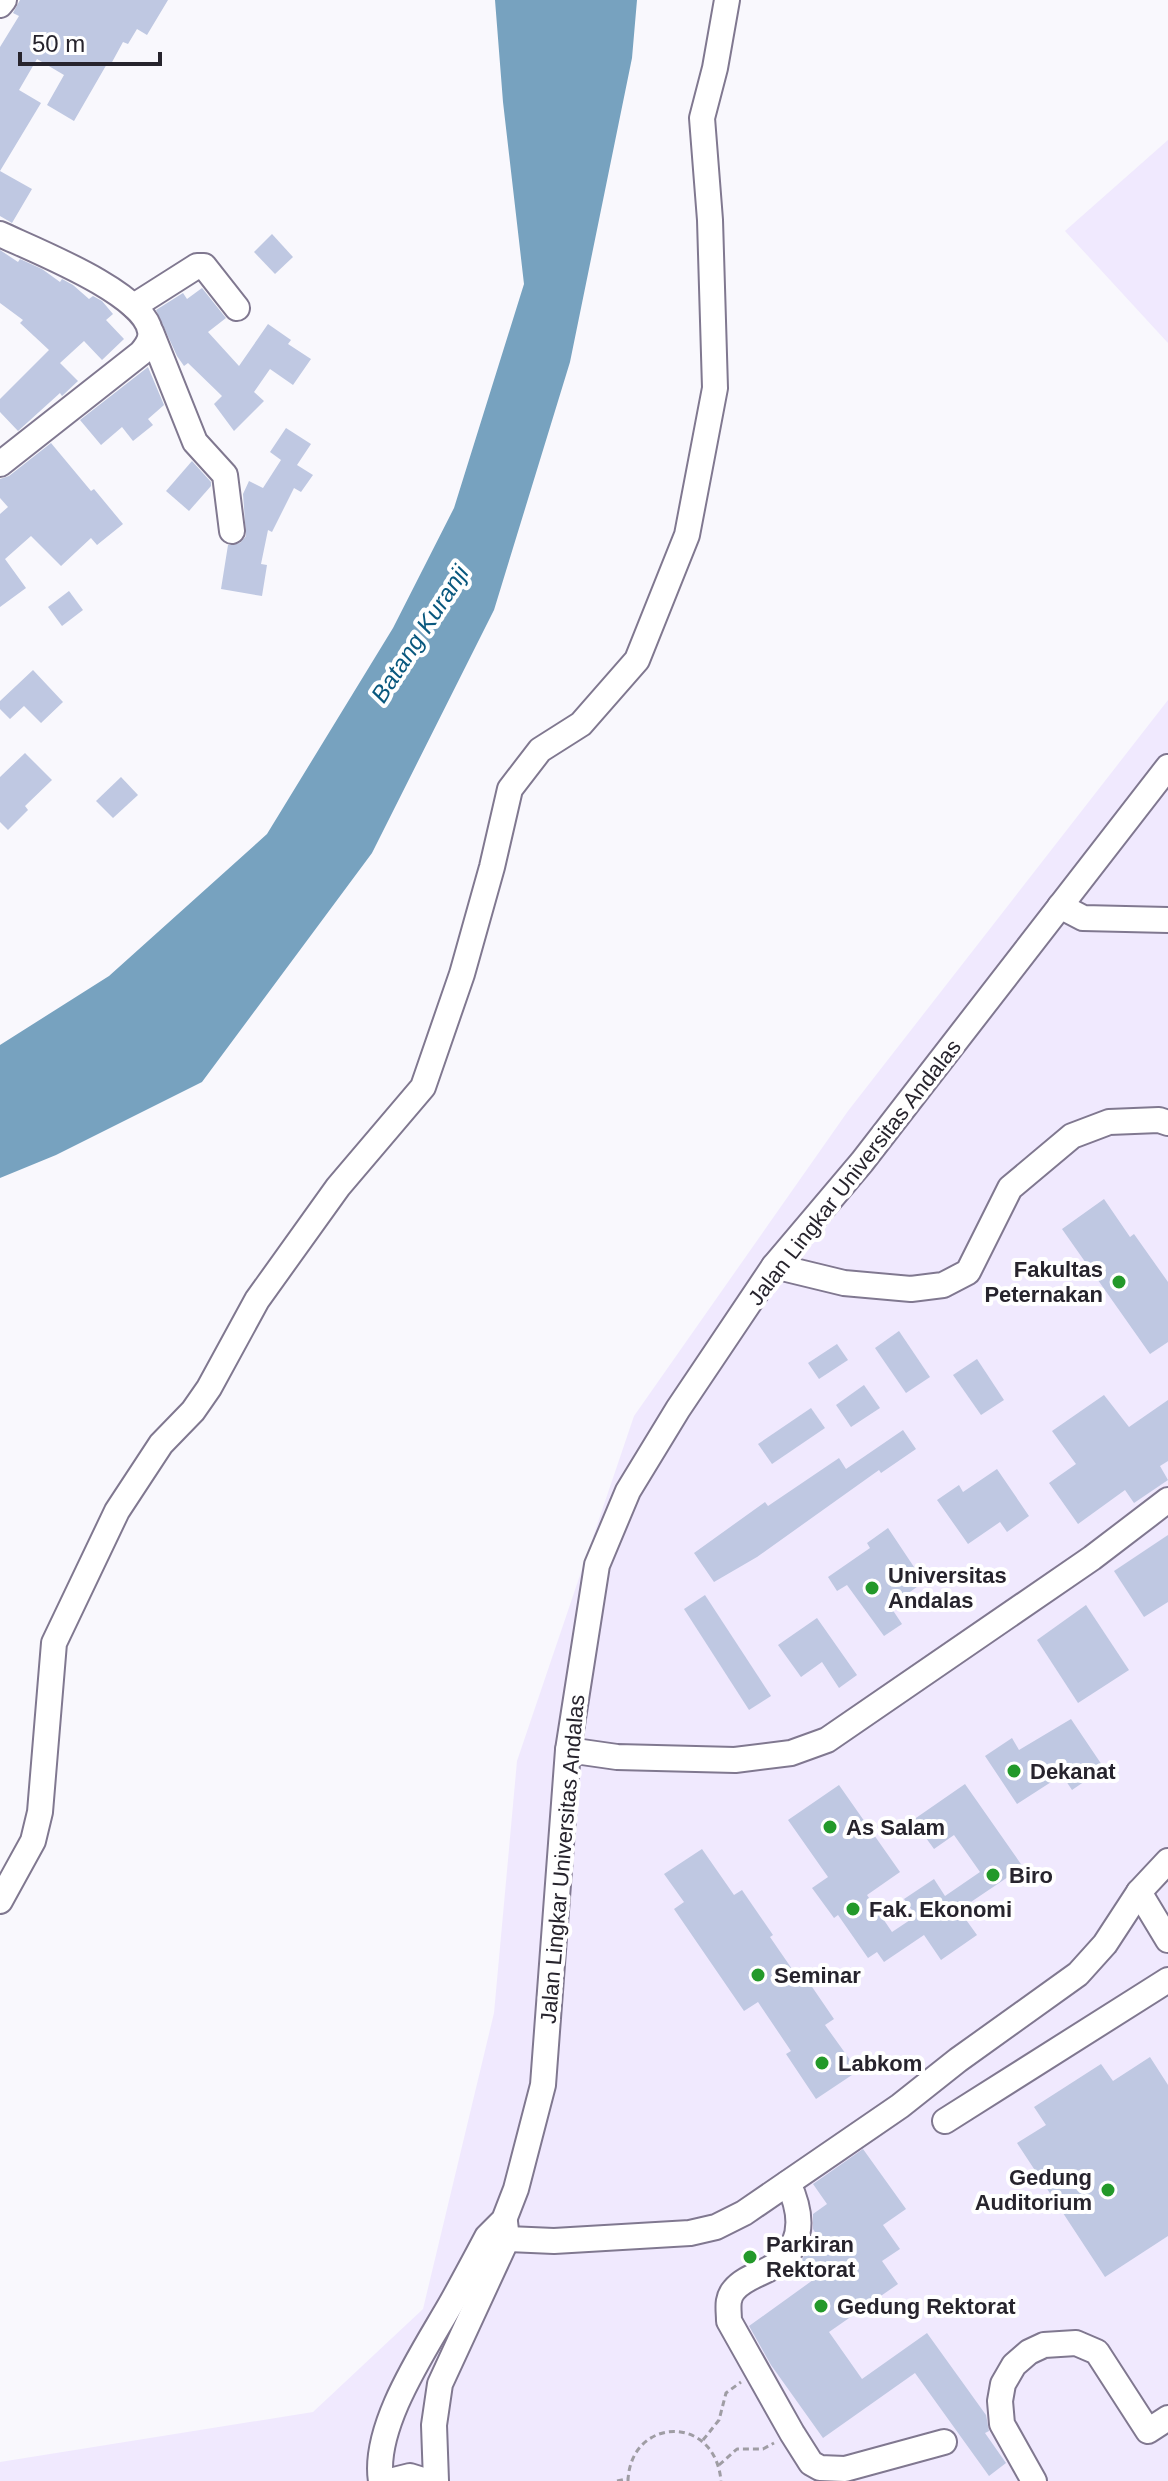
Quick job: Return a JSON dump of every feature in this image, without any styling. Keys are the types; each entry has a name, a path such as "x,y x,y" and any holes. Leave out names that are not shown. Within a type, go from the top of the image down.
{"street":[{"path":"0,5 4,0"},
{"path":"0,1901 33,1841 40,1812 54,1643 117,1511 161,1444 193,1411 209,1388 257,1300 320,1212 423,1087 462,974 510,789 540,750 581,724 637,660 687,535 715,388 710,220 702,118 727,0"},
{"path":"0,234 110,287 134,306 146,321 195,442 225,475 232,531"},
{"path":"134,306 197,266 204,266 237,308"},
{"path":"0,464 141,353 151,332"},
{"name":"Jalan Lingkar Universitas Andalas","path":"436,2481 434,2425 440,2384 506,2230 543,2085 568,1750 597,1565 628,1491 678,1409 774,1266 862,1162 1168,767"},
{"path":"1060,906 1083,918 1168,920"},
{"path":"774,1266 844,1283 911,1289 943,1285 968,1272 1010,1188 1072,1136 1109,1122 1159,1120 1168,1123"},
{"path":"568,1750 617,1757 735,1760 791,1753 827,1740 1092,1558 1168,1500"},
{"path":"506,2230 554,2241 690,2233 716,2227 744,2213 900,2106 958,2060 1078,1974 1105,1944 1139,1892 1168,1861"},
{"path":"1139,1892 1168,1940"},
{"path":"945,2121 1168,1980"},
{"path":"788,2183 799,2208 795,2241 782,2260 745,2280 733,2291 728,2302 729,2321 792,2433 811,2463 828,2470 845,2469 944,2442"},
{"name":"Jalan Lingkar Universitas Andalas","path":"381,2481 379,2470 394,2409 411,2370 487,2237 506,2230"},
{"path":"1032,2480 1002,2424 1000,2401 1003,2384 1014,2365 1029,2352 1044,2345 1076,2343 1097,2352 1148,2431 1168,2418"},
{"path":"390,2481 410,2476 426,2481"}],"path":[{"path":"703,2440 719,2420 726,2393 756,2370"},
{"path":"617,2481 627,2480 630,2462 639,2447 653,2436 670,2431 687,2433 703,2440 713,2451 721,2481"},
{"path":"719,2465 737,2449 763,2449 792,2433"}],"shaded area":[{"path":"1168,140 1168,343 1065,231"},
{"name":"Universitas Andalas","path":"1168,700 1168,2481 0,2481 0,2462 313,2412 423,2309 494,2013 517,1761 634,1416 848,1111"}],"water":[{"name":"Batang Kuranji","path":"495,0 637,0 632,58 570,362 494,610 372,853 202,1082 56,1155 0,1178 0,1045 109,976 267,834 393,628 454,508 524,284 503,102"}],"building":[{"path":"20,0 168,0 147,35 137,29 128,44 123,42 74,121 47,105 64,75 37,59 19,90 41,103 0,171 0,47 19,16 13,13"},
{"path":"0,171 32,189 12,223 0,216"},
{"path":"272,234 293,257 275,274 254,252"},
{"path":"0,250 18,262 20,259 60,282 62,279 73,285 89,299 93,296 102,301 113,314 106,320 124,339 102,360 84,341 60,363 78,381 18,431 0,412 0,399 49,350 20,323 23,320 0,303"},
{"path":"202,288 226,318 208,332 239,366 268,324 291,340 288,344 311,359 293,385 270,369 254,392 264,401 234,431 214,404 222,396 188,363 184,366 156,310 183,293 187,299"},
{"path":"148,367 164,405 148,419 153,425 133,441 122,427 101,445 80,420"},
{"path":"286,428 311,444 297,465 313,475 301,492 294,488 272,532 268,530 261,564 267,565 262,596 221,589 228,545 240,543 246,536 243,494 249,481 263,488 281,460 270,452"},
{"path":"51,443 123,524 97,545 91,538 61,566 31,536 5,559 26,588 0,607 0,514 8,507 0,498 0,479 9,476"},
{"path":"192,461 211,482 211,486 189,511 166,491"},
{"path":"69,591 83,610 62,626 48,607"},
{"path":"33,670 63,702 41,723 24,706 10,719 0,709 0,701"},
{"path":"25,753 52,780 25,806 28,810 8,830 0,822 0,777"},
{"path":"121,777 138,795 113,818 96,801"},
{"path":"1104,1199 1130,1237 1134,1234 1168,1282 1168,1342 1150,1354 1062,1229"},
{"path":"899,1331 930,1377 906,1393 875,1348"},
{"path":"837,1344 848,1360 819,1379 808,1363"},
{"path":"977,1359 1004,1400 981,1415 953,1375"},
{"path":"864,1385 880,1408 851,1427 836,1405"},
{"path":"1104,1395 1129,1427 1168,1400 1168,1461 1160,1466 1168,1480 1134,1503 1125,1490 1078,1524 1049,1483 1076,1464 1052,1431"},
{"path":"811,1408 825,1428 772,1464 758,1444"},
{"path":"903,1430 916,1449 881,1473 879,1470 757,1557 714,1582 694,1553 765,1502 768,1506 839,1458 846,1469"},
{"path":"997,1469 1029,1516 1007,1532 1000,1522 968,1544 937,1500 959,1485 963,1492"},
{"path":"888,1528 924,1582 890,1606 902,1624 884,1636 847,1585 837,1591 828,1577 870,1548 867,1543"},
{"path":"1168,1535 1168,1602 1144,1617 1114,1571"},
{"path":"705,1595 771,1696 749,1710 684,1609"},
{"path":"1086,1605 1129,1670 1078,1703 1037,1640"},
{"path":"817,1618 857,1675 839,1688 822,1662 801,1677 778,1645"},
{"path":"1071,1719 1104,1768 1072,1790 1062,1775 1017,1804 985,1756 1012,1738 1019,1750"},
{"path":"965,1784 1023,1867 959,1910 977,1935 941,1960 924,1935 884,1962 877,1952 868,1958 838,1915 834,1918 812,1888 828,1877 788,1820 839,1785 900,1872 867,1895 892,1932 916,1916 904,1899 934,1879 945,1896 980,1872 954,1835 934,1849 913,1820"},
{"path":"702,1849 734,1895 742,1890 801,1982 806,1978 834,2019 825,2025 858,2071 816,2099 786,2054 791,2051 758,2002 744,2011 674,1909 684,1902 664,1874"},
{"name":"Gedung Auditorium","path":"1150,2057 1168,2085 1168,2236 1105,2277 1017,2143 1046,2125 1034,2107 1101,2064 1113,2081"},
{"name":"Gedung Rektorat","path":"863,2149 906,2209 883,2225 900,2249 882,2261 898,2284 829,2332 862,2379 927,2333 986,2415 989,2431 985,2433 1006,2463 989,2476 915,2373 823,2438 771,2365 749,2326 813,2280 800,2262 822,2243 813,2229 813,2214 827,2204 813,2184"}],"place":[{"name":"Fakultas Peternakan","path":"1119,1282"},
{"name":"Universitas Andalas","path":"872,1588"},
{"name":"Dekanat","path":"1014,1771"},
{"name":"As Salam","path":"830,1827"},
{"name":"Biro","path":"993,1875"},
{"name":"Fak. Ekonomi","path":"853,1909"},
{"name":"Seminar","path":"758,1975"},
{"name":"Labkom","path":"822,2063"},
{"name":"Gedung Auditorium","path":"1108,2190"},
{"name":"Parkiran Rektorat","path":"750,2257"},
{"name":"Gedung Rektorat","path":"821,2306"}]}
